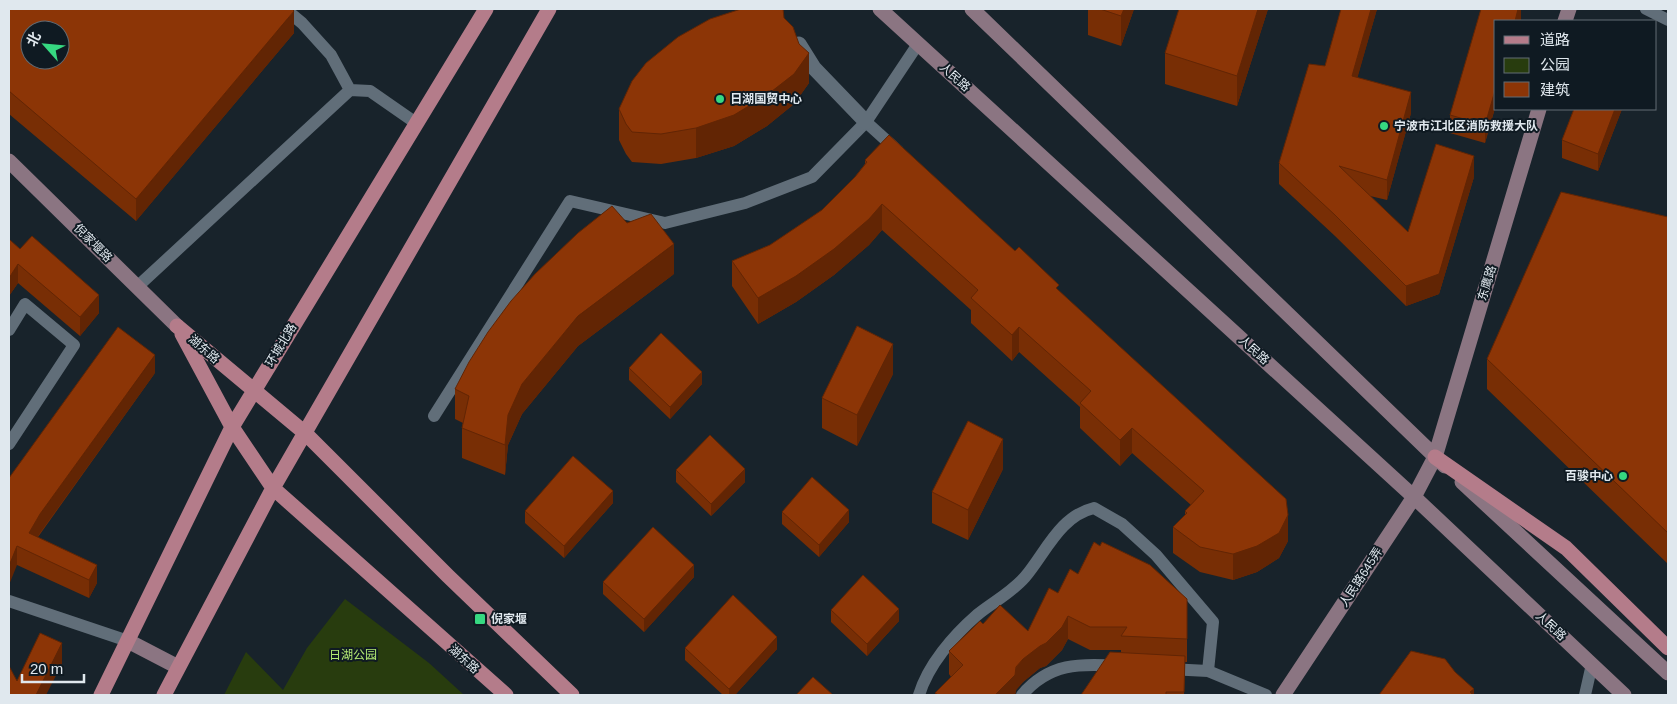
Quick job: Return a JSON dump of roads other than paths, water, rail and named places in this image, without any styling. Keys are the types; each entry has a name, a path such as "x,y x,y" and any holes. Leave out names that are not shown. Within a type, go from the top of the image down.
{"main road":[{"name":"环城北路","path":"102,695 232,427 486,9"},
{"path":"164,695 273,488 549,9"},
{"name":"人民路","path":"880,9 1414,497 1624,695"},
{"path":"972,9 1435,457 1668,673"},
{"name":"东鹰路","path":"1435,457 1539,110"},
{"name":"倪家堰路","path":"9,160 177,326"},
{"name":"湖东路","path":"177,326 304,433 572,695"},
{"name":"湖东路","path":"177,326 232,427 273,488 506,695"},
{"path":"1435,457 1566,548 1668,648"},
{"name":"人民路645弄","path":"1283,695 1414,497 1435,457"},
{"path":"128,641 178,667"}],"street":[{"path":"790,31 814,68 866,122"}],"lane":[{"path":"285,9 302,23 331,56 350,90"},
{"path":"1646,9 1668,20"},
{"path":"434,416 570,201 665,223 745,203 812,177 866,122 918,44"},
{"path":"137,287 350,90 370,91 416,123"},
{"path":"866,122 910,162"},
{"path":"9,330 25,304 74,345 9,444"},
{"path":"919,695 923,683 947,647 978,615 1008,594 1025,576 1063,525 1083,510 1094,508 1122,524 1156,555 1213,622 1208,671"},
{"path":"9,601 128,641"},
{"path":"1585,695 1592,664"},
{"path":"1022,695 1028,687 1045,675 1073,665 1131,666"},
{"path":"1092,680 1102,665"},
{"path":"1160,668 1208,671 1266,695"}],"place":[{"name":"日湖国贸中心","path":"720,99"},
{"name":"宁波市江北区消防救援大队","path":"1384,126"},
{"name":"百骏中心","path":"1623,476"},
{"name":"倪家堰","path":"480,619"}],"park label":[{"name":"日湖公园","path":"353,655"}]}
